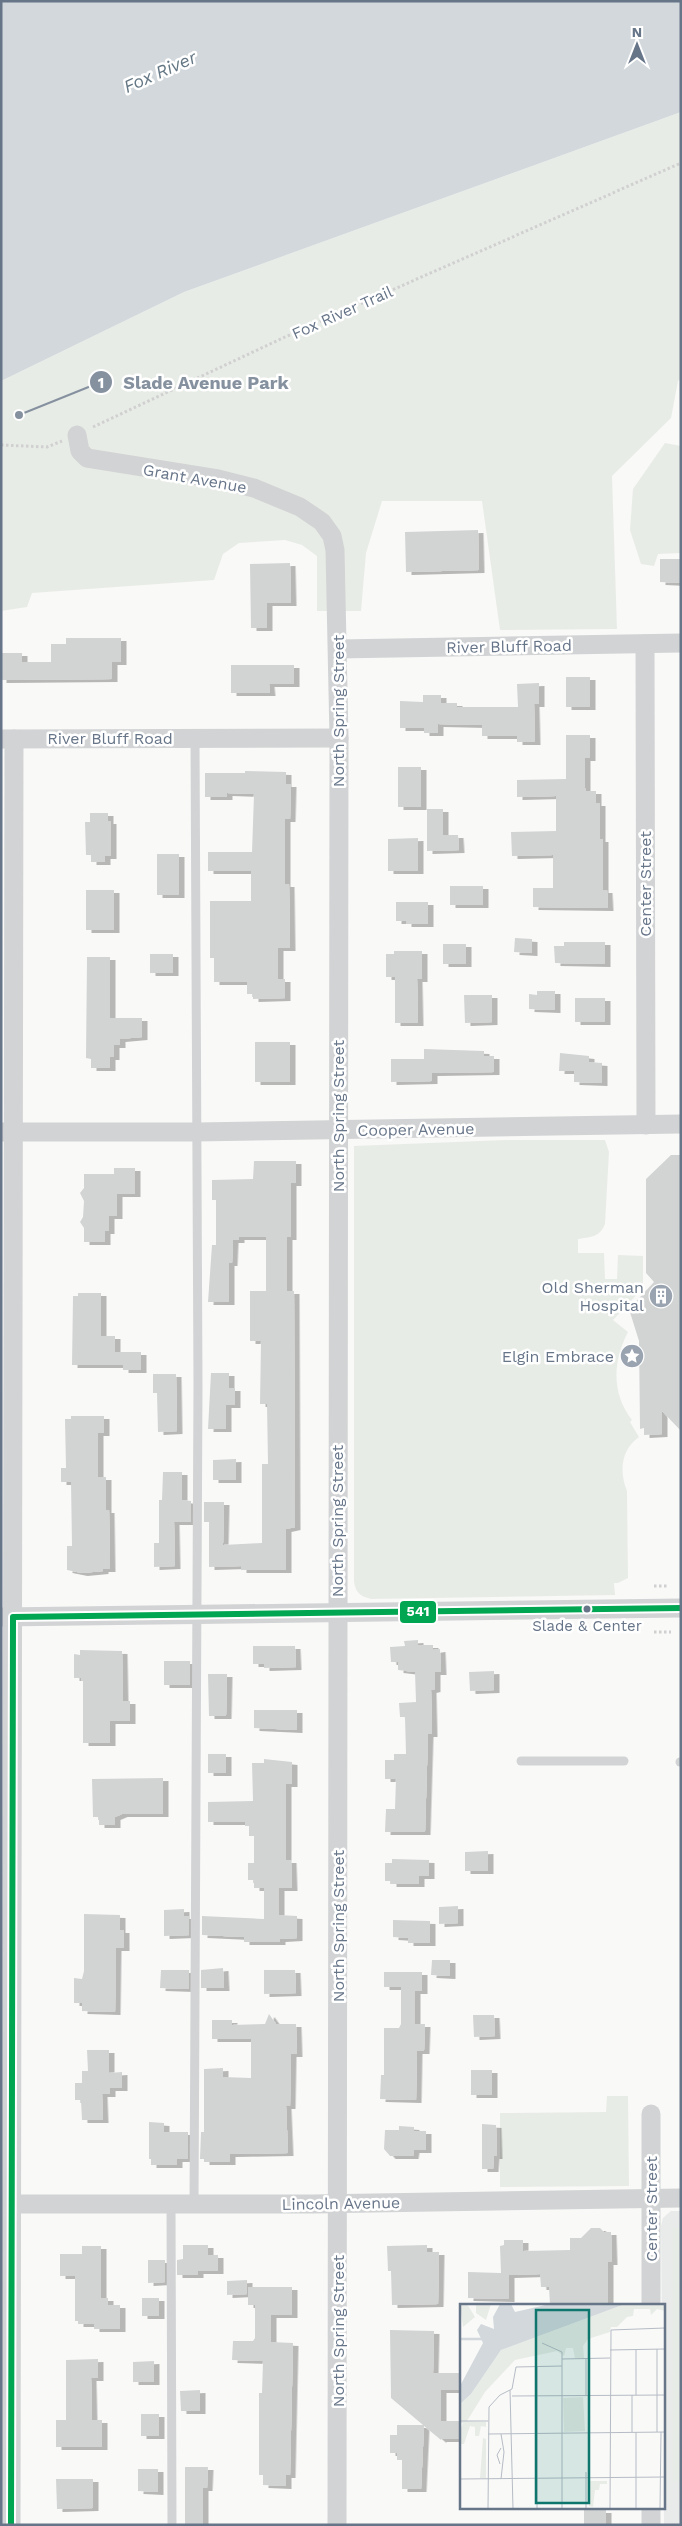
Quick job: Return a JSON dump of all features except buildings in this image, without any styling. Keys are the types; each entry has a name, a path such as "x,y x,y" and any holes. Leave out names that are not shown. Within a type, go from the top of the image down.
{"street":[{"name":"Grant Avenue","path":"77,435 80,451 87,458 218,479 254,488 300,507 322,522"},
{"name":"North Spring Street","path":"322,522 332,536 335,550 339,738 337,2525"},
{"name":"River Bluff Road","path":"338,649 681,643"},
{"name":"Center Street","path":"644,644 646,1125"},
{"name":"River Bluff Road","path":"8,739 339,738"},
{"path":"8,739 6,2204 11,2525"},
{"name":"Cooper Avenue","path":"8,1132 196,1132 681,1124"},
{"path":"7,1617 681,1608"},
{"name":"Center Street","path":"651,2114 651,2304"},
{"name":"Lincoln Avenue","path":"6,2204 338,2204 681,2198"},
{"path":"651,2508 651,2525"}],"lane":[{"path":"194,2205 198,1386 195,738"},
{"path":"521,1761 624,1761"},
{"path":"171,2205 172,2525"}],"path":[{"name":"Fox River Trail","path":"1,445 47,447 77,435 294,333 681,163"},
{"path":"654,1586 670,1586"},
{"path":"654,1632 671,1632"}],"shaded area":[{"path":"681,112 681,379 678,381 671,418 612,476 617,629 500,630 482,501 382,501 366,553 361,611 317,611 317,556 302,545 285,540 239,543 223,554 214,580 32,593 27,607 1,611 1,381 184,292"},
{"path":"665,443 681,446 681,553 658,554 654,566 641,564 630,530 633,489"},
{"path":"505,1140 605,1140 609,1152 605,1224 598,1234 578,1239 578,1253 604,1253 605,1279 617,1279 618,1255 643,1256 643,1288 613,1320 628,1332 619,1354 616,1377 620,1399 639,1437 628,1448 623,1461 623,1476 627,1491 628,1578 614,1583 615,1595 371,1599 364,1597 359,1594 354,1582 354,1146"},
{"path":"607,2096 628,2096 629,2186 500,2187 500,2113 606,2112"},
{"path":"671,2211 681,2211 681,2525 664,2525 664,2304 662,2304 661,2226 663,2218"},
{"path":"673,2228 681,2228 681,2481 673,2481"}],"water":[{"name":"Fox River","path":"1,1 681,1 681,112 184,292 1,381"}],"transit line":[{"name":"541","path":"11,2525 13,1617 681,1608"}],"place":[{"name":"Slade Avenue Park","path":"19,415"},
{"name":"Old Sherman Hospital","path":"661,1296"},
{"name":"Elgin Embrace","path":"632,1356"},
{"name":"Slade & Center","path":"587,1609"}]}
